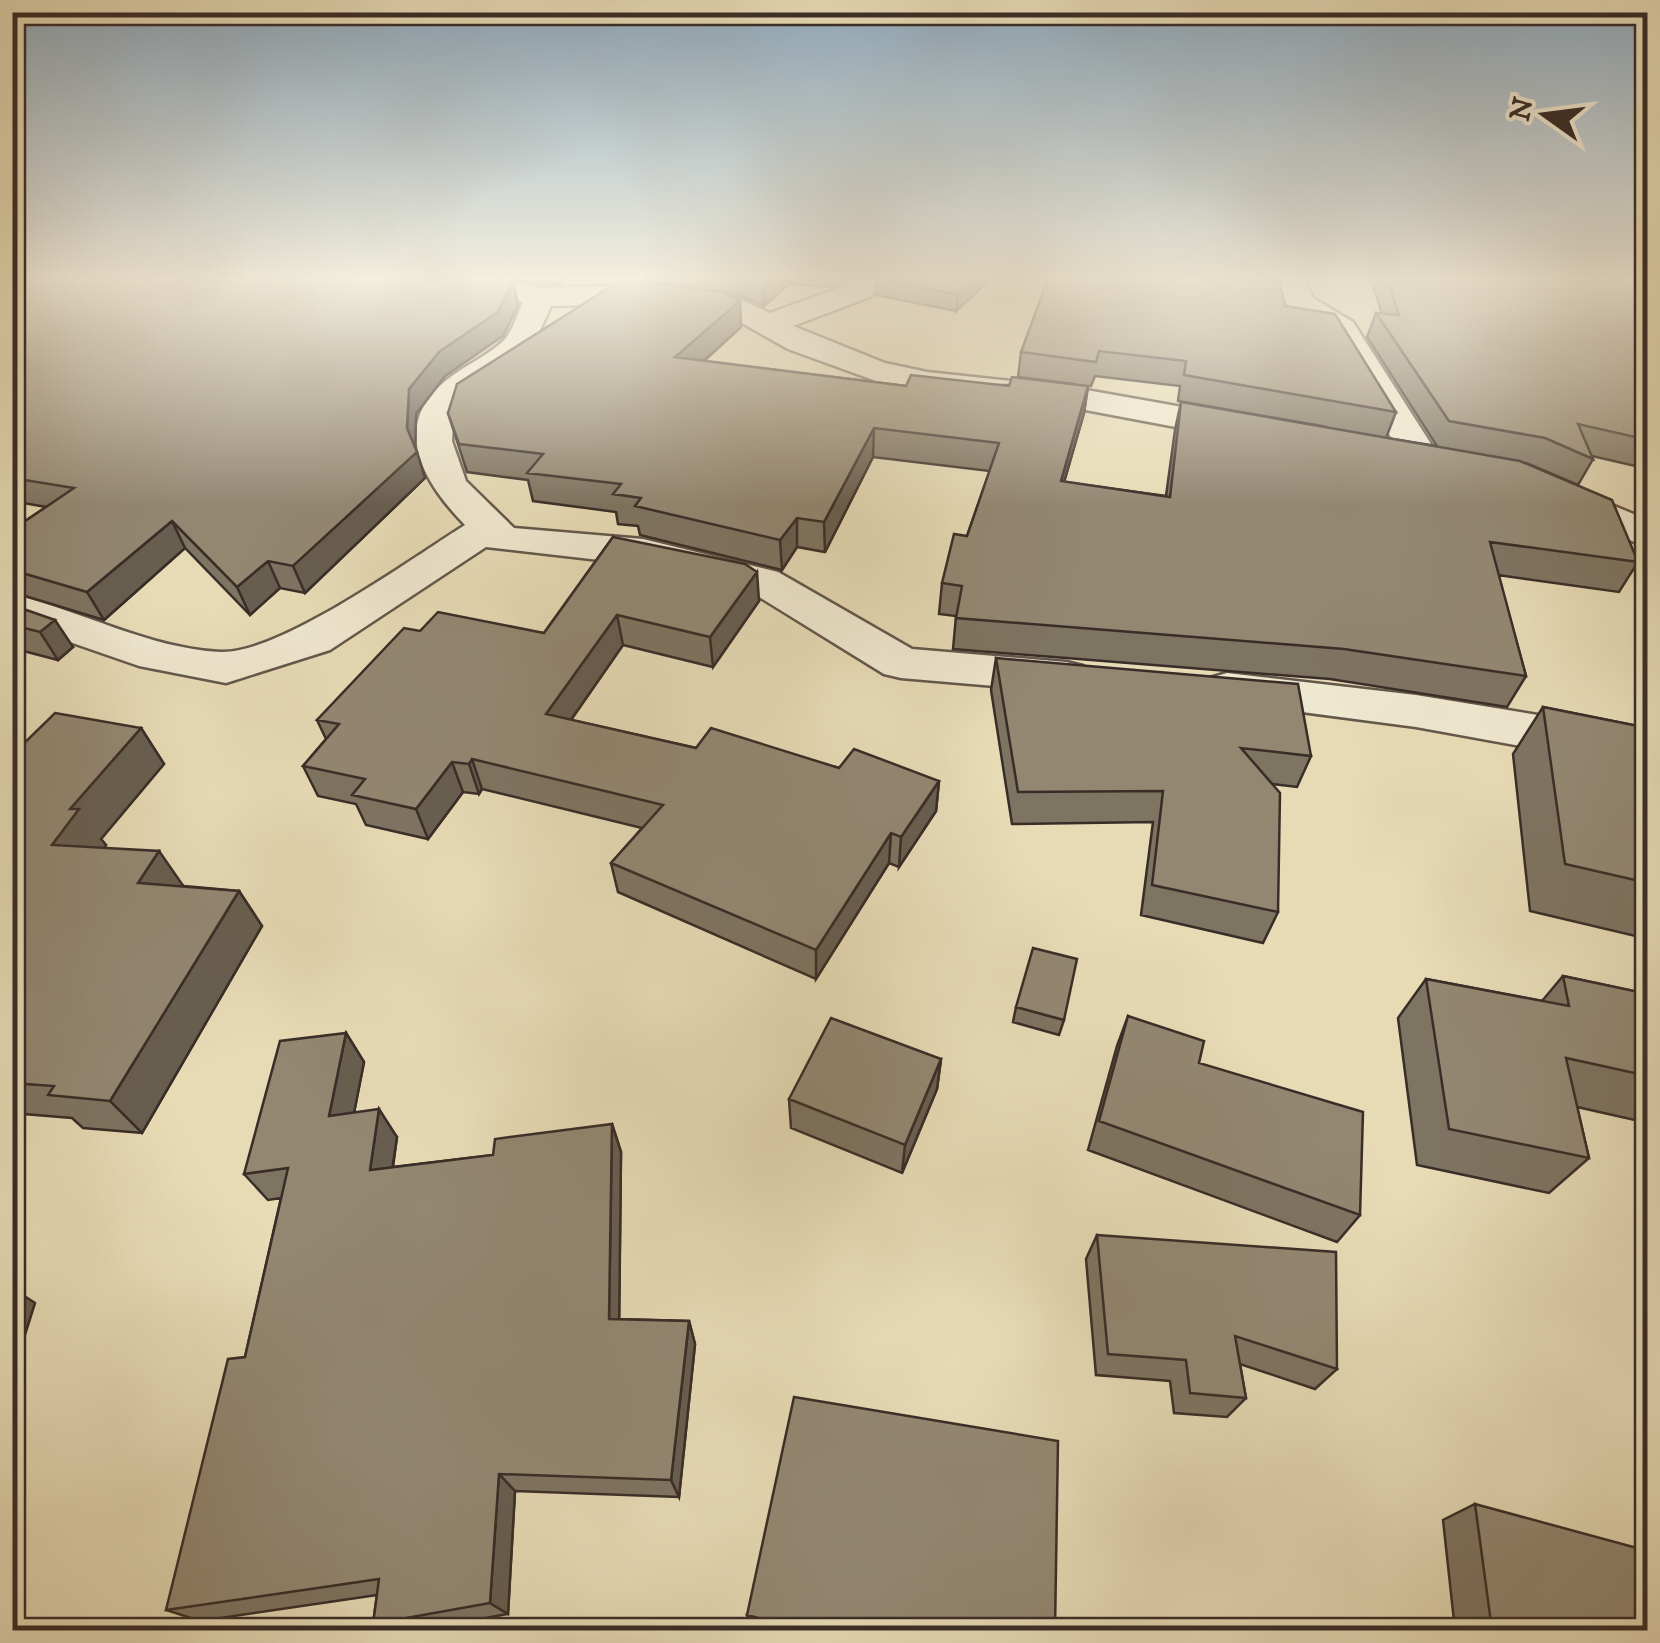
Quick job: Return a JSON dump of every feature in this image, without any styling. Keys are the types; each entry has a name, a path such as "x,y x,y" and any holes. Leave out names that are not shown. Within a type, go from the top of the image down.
{"street":[{"path":"507,353 456,389 440,408 434,441 448,485 502,538 643,552 763,581 901,663 1116,680"},
{"path":"833,353 876,371 927,382 1075,398 1276,434"},
{"path":"1356,353 1421,458"},
{"path":"1383,452 1459,465"},
{"path":"1648,520 1606,512 1516,476 1648,536"},
{"path":"12,607 156,656 226,668 314,640 489,528"},
{"path":"1191,685 1399,708 1648,751"}],"building":[{"path":"12,353 438,353 409,389 407,428 417,452 293,566 268,561 237,587 172,521 87,592 12,570 12,530 74,488 12,478"},
{"path":"506,353 680,353 675,357 906,386 911,375 1009,386 1012,377 1088,386 1061,481 1170,497 1181,402 1520,461 1612,500 1638,562 1490,542 1526,676 1344,649 956,618 962,586 942,583 954,534 967,536 999,443 874,428 824,522 797,518 780,540 635,506 641,498 613,494 621,484 527,473 543,454 459,444 448,413 457,384"},
{"path":"1026,353 1099,353 1096,362"},
{"path":"1114,353 1359,353 1396,412 1184,375 1186,361"},
{"path":"1403,353 1648,353 1648,440 1578,424 1593,459 1545,438 1449,421"},
{"path":"613,537 745,564 757,572 710,637 617,615 546,714 696,748 711,728 839,768 854,749 939,781 901,837 891,833 816,950 611,863 663,805 472,759 469,764 452,762 416,809 352,795 365,779 303,766 339,724 317,720 404,628 420,631 438,612 544,633"},
{"path":"12,605 55,620 40,632 12,625"},
{"path":"996,658 1298,684 1311,756 1241,748 1280,793 1278,912 1152,885 1163,791 1018,792"},
{"path":"1543,707 1648,728 1648,883 1565,864"},
{"path":"55,713 141,728 70,809 79,809 52,845 159,851 138,883 239,891 110,1101 48,1095 54,1086 12,1083 12,755"},
{"path":"1033,948 1077,959 1064,1020 1016,1007"},
{"path":"1563,976 1648,994 1648,1076 1566,1058 1589,1158 1449,1129 1426,979 1569,1006"},
{"path":"1128,1016 1204,1041 1199,1063 1363,1112 1360,1215 1099,1121"},
{"path":"831,1018 941,1059 905,1145 789,1099"},
{"path":"346,1033 329,1116 379,1109 370,1170 493,1155 495,1139 612,1124 609,1319 689,1321 671,1480 499,1474 490,1603 373,1624 379,1579 166,1610 228,1359 245,1357 288,1168 244,1174 280,1041"},
{"path":"1097,1235 1336,1252 1337,1369 1235,1336 1246,1398 1190,1393 1186,1360 1108,1354"},
{"path":"794,1397 1058,1441 1055,1630 802,1630 747,1615"},
{"path":"1475,1504 1648,1551 1648,1630 1492,1630"}]}
